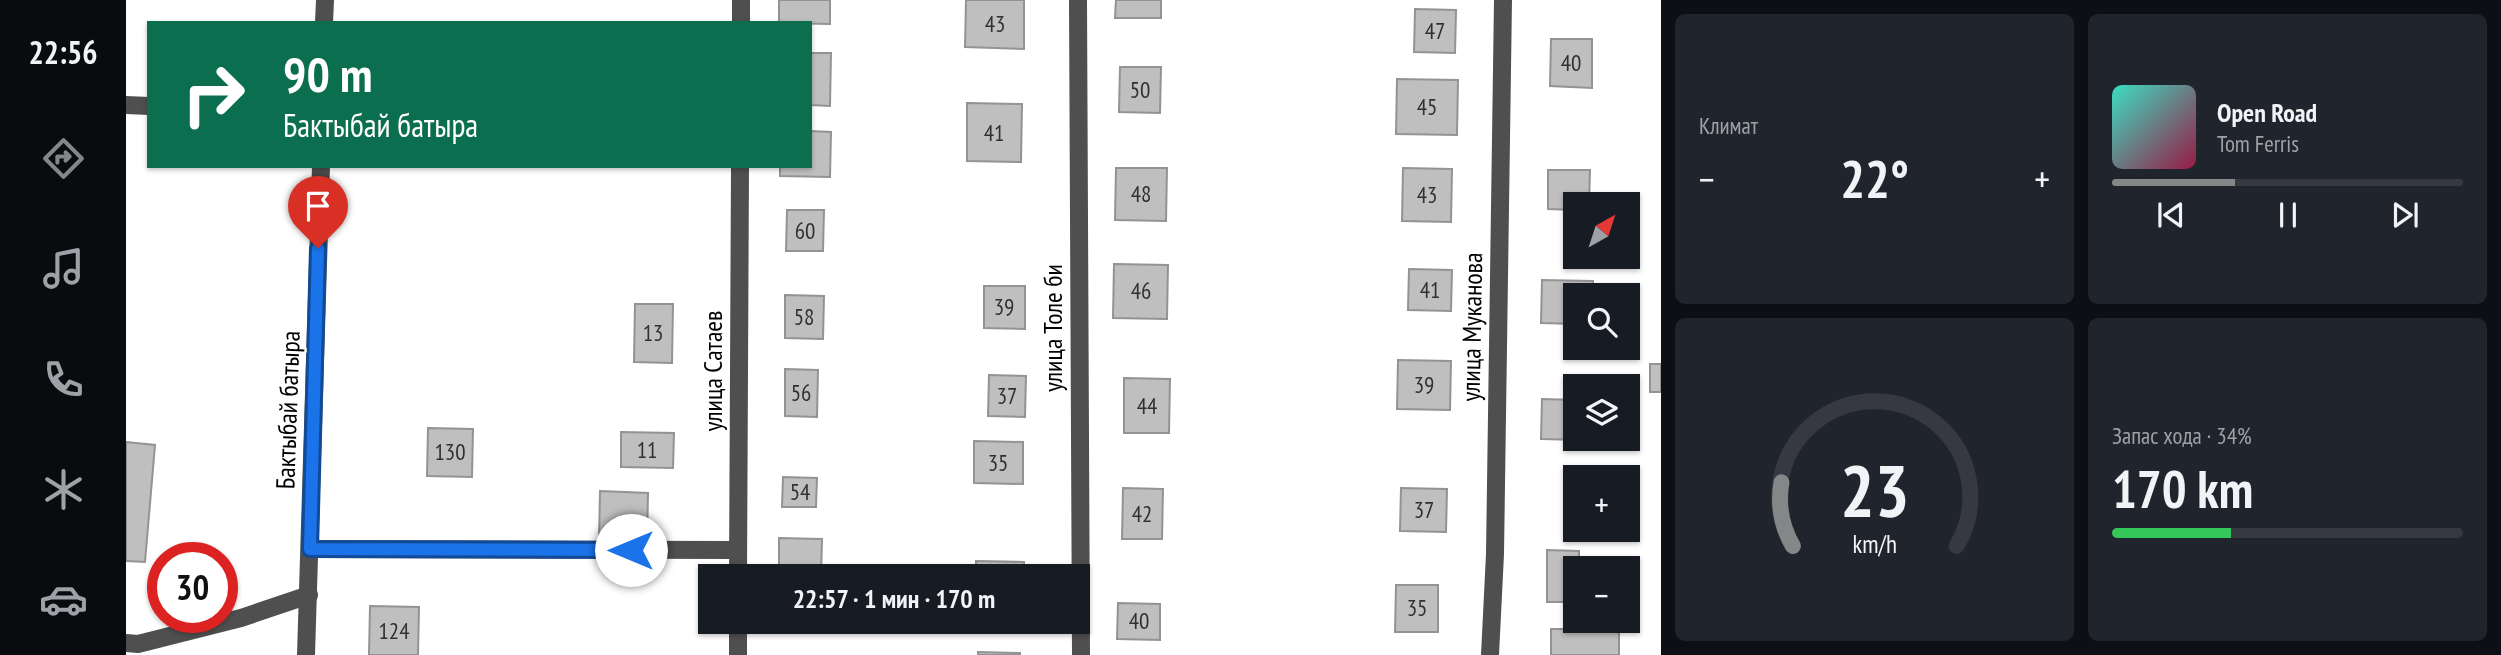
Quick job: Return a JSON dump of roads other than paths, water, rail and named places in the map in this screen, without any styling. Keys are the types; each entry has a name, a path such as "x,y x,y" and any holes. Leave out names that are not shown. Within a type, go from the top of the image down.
{"street":[{"path":"324,21 325,0"},
{"path":"741,0 741,21"},
{"name":"улица Толе би","path":"1079,0 1081,655"},
{"name":"улица Муканова","path":"1490,655 1495,540 1503,0"},
{"path":"126,105 147,106"},
{"name":"Бактыбай батыра","path":"306,655 321,168"},
{"name":"улица Сатаев","path":"738,564 740,168"},
{"path":"310,549 738,550"},
{"path":"126,643 138,644 241,618 309,595"},
{"path":"738,634 738,655"}]}
